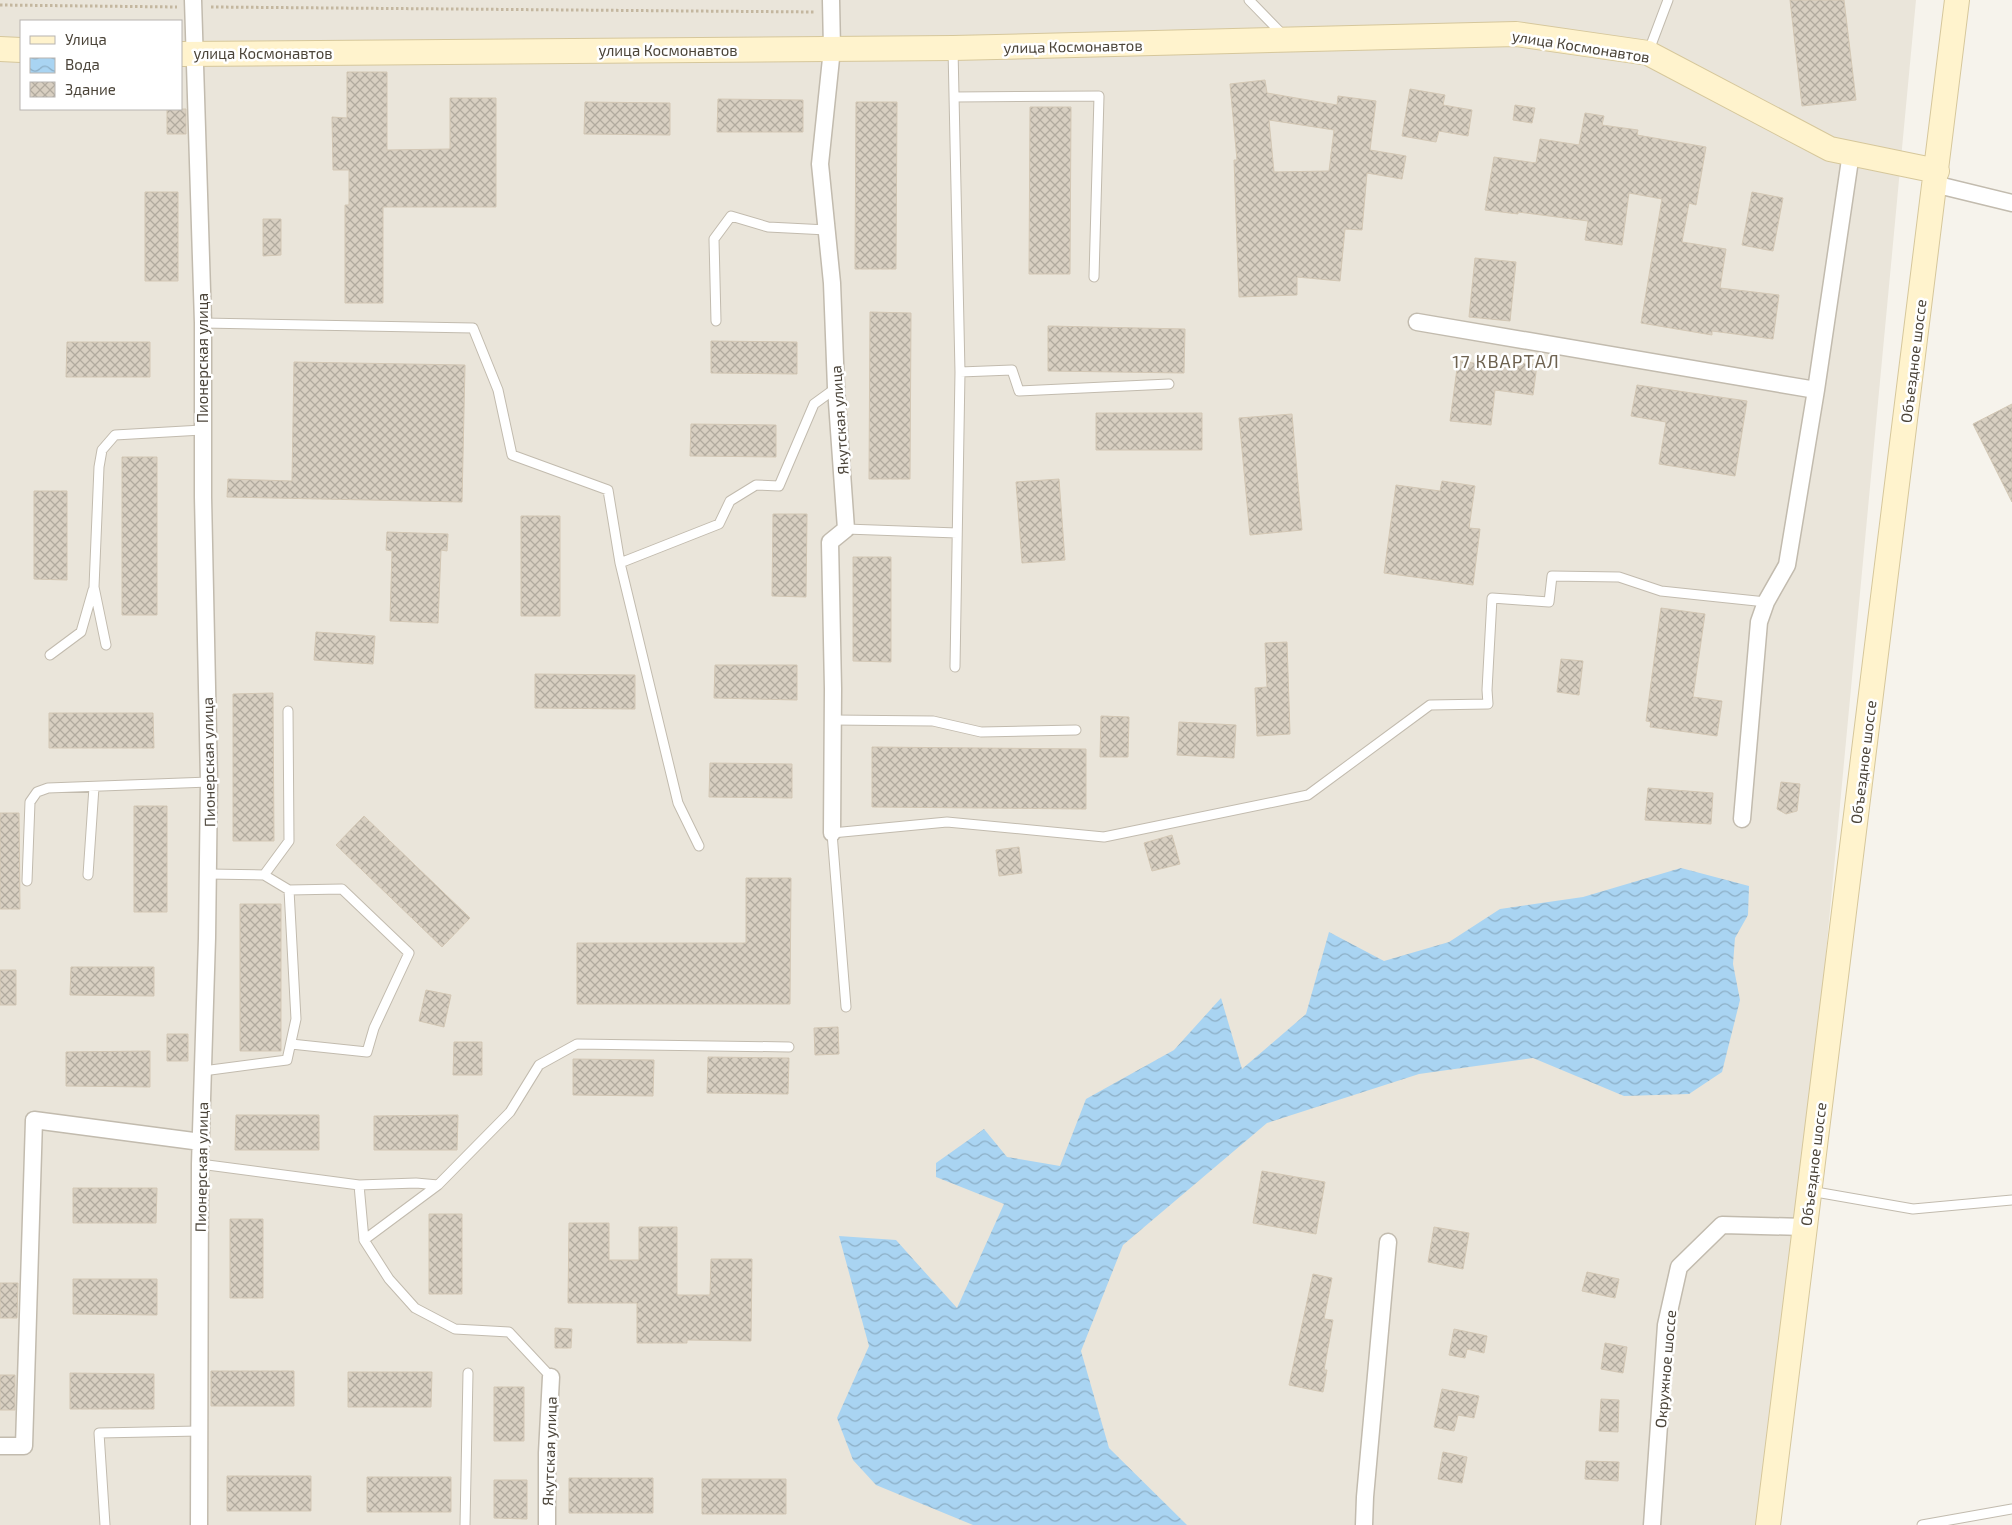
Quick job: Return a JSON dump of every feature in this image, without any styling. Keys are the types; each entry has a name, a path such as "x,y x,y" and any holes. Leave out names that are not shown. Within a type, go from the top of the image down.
{"street":[{"name":"Объездное шоссе","path":"1768,1525 1958,0"},
{"name":"Пионерская улица","path":"193,3 188,54 203,324 202,430 209,782 200,1164 199,1525"},
{"name":"Якутская улица","path":"832,6 832,49 820,164 832,283 836,388 846,529"},
{"name":"улица Космонавтов","path":"188,54 953,48 1516,34 1648,53 1830,149 1851,153 1935,177"},
{"path":"0,49 20,50"},
{"path":"1742,819 1759,622 1766,602 1787,565 1816,390 1851,153"},
{"path":"1935,177 2012,203"},
{"path":"1417,322 1816,390"},
{"path":"832,833 833,720 830,542 846,529"},
{"path":"0,1446 24,1446 34,1120 201,1142"},
{"name":"Окружное шоссе","path":"1652,1525 1666,1325 1679,1267 1722,1225 1805,1227"},
{"path":"1364,1525 1388,1242"},
{"name":"Якутская улица","path":"547,1525 547,1453 551,1377"}],"lane":[{"path":"1249,0 1288,40"},
{"path":"1648,53 1668,0"},
{"path":"953,48 960,372 955,667"},
{"path":"954,96 1099,96 1094,277"},
{"path":"716,321 714,239 731,216 768,227 827,230"},
{"path":"203,324 473,328 498,390 512,455 608,490 620,563 678,803 699,846"},
{"path":"960,372 1012,370 1019,391 1169,384"},
{"path":"620,563 719,524 730,501 756,485 779,486 814,404 836,388"},
{"path":"50,655 81,632 94,587 99,467 102,450 115,435 202,430"},
{"path":"846,529 957,533"},
{"path":"846,1007 832,833 947,822 1104,837 1308,795 1430,705 1488,704 1487,690 1492,598 1549,602 1552,576 1619,577 1661,591 1766,602"},
{"path":"94,587 106,645"},
{"path":"264,875 289,841 288,711"},
{"path":"833,720 933,721 981,732 1076,730"},
{"path":"27,881 30,802 37,792 48,788 209,782"},
{"path":"88,875 94,786"},
{"path":"208,874 264,875 289,890 342,889 409,953 374,1028 367,1052 290,1044"},
{"path":"203,1071 288,1060 296,1019 289,890"},
{"path":"364,1240 438,1185 510,1112 539,1065 577,1044 789,1047"},
{"path":"200,1164 359,1186 416,1183 438,1185"},
{"path":"359,1186 364,1240 389,1280 415,1308 455,1330 509,1332 551,1377"},
{"path":"1810,1191 1913,1209 2012,1200"},
{"path":"465,1525 468,1374"},
{"path":"105,1525 99,1433 199,1431"},
{"path":"1922,1525 2012,1509"}],"path":[{"path":"0,5 193,3 832,6"}],"shaded area":[{"path":"0,0 1916,0 1772,1525 0,1525"}],"water":[{"path":"1681,868 1749,886 1748,915 1735,938 1733,964 1740,1000 1722,1072 1689,1094 1624,1096 1533,1058 1419,1074 1267,1123 1123,1245 1081,1351 1109,1448 1187,1525 973,1525 876,1485 853,1460 837,1418 869,1346 839,1236 896,1240 957,1308 1004,1204 936,1177 936,1163 984,1129 1007,1157 1060,1166 1086,1099 1174,1050 1221,998 1242,1069 1306,1014 1329,932 1384,961 1449,942 1500,909 1583,897"}],"building":[{"path":"1790,0 1844,0 1856,100 1802,106"},
{"path":"347,72 387,72 387,150 450,149 450,98 496,98 496,207 383,207 383,303 345,303 345,205 349,205 349,170 333,170 332,117 347,118"},
{"path":"1265,80 1267,93 1337,105 1338,96 1376,101 1370,150 1406,156 1402,179 1367,173 1362,230 1345,229 1340,281 1297,277 1297,295 1239,297 1234,160 1237,160 1230,84","holes":["1269,120 1334,130 1329,171 1274,172"]},
{"path":"1410,89 1445,95 1443,105 1472,110 1468,136 1439,131 1436,142 1402,136"},
{"path":"718,99 803,100 803,132 717,132"},
{"path":"585,102 670,103 670,135 584,134"},
{"path":"856,102 897,102 896,269 855,269"},
{"path":"1515,105 1535,108 1532,123 1513,120"},
{"path":"1030,107 1071,107 1070,274 1029,274"},
{"path":"186,109 186,134 167,134 167,110"},
{"path":"1585,113 1604,116 1602,125 1638,130 1637,135 1706,147 1696,205 1689,203 1682,242 1726,249 1720,288 1779,295 1773,339 1712,331 1712,335 1641,323 1662,199 1629,193 1622,245 1585,240 1588,221 1518,212 1518,214 1485,210 1494,157 1536,163 1540,139 1579,145"},
{"path":"145,192 178,192 178,281 145,281"},
{"path":"1752,192 1783,198 1773,251 1742,245"},
{"path":"263,219 281,219 281,255 263,256"},
{"path":"1475,258 1516,262 1510,321 1469,317"},
{"path":"870,312 911,313 910,479 869,479"},
{"path":"1048,326 1185,329 1184,373 1048,371"},
{"path":"711,341 797,342 797,374 711,373"},
{"path":"67,342 150,342 150,377 66,377"},
{"path":"1458,361 1505,367 1506,361 1537,365 1533,395 1495,390 1491,425 1450,421"},
{"path":"294,362 465,365 462,502 227,497 228,479 292,481"},
{"path":"1637,385 1747,401 1735,476 1659,464 1666,422 1631,416"},
{"path":"2012,404 2012,502 1973,424"},
{"path":"1096,413 1202,413 1202,450 1096,450"},
{"path":"1292,414 1302,530 1250,535 1239,418"},
{"path":"691,424 776,425 776,457 690,456"},
{"path":"122,457 157,457 157,615 122,615"},
{"path":"1059,479 1065,560 1022,563 1016,482"},
{"path":"1442,481 1475,486 1469,528 1480,529 1473,585 1384,573 1396,485 1440,491"},
{"path":"34,491 67,491 67,580 34,579"},
{"path":"773,514 807,514 806,597 772,596"},
{"path":"521,516 560,516 560,616 521,616"},
{"path":"387,532 448,534 447,551 441,550 438,623 390,621 392,551 386,550"},
{"path":"853,557 891,557 891,662 853,661"},
{"path":"1661,608 1705,614 1693,697 1722,701 1717,736 1650,727 1651,722 1646,721"},
{"path":"316,632 375,636 373,664 314,660"},
{"path":"1287,642 1290,734 1257,736 1255,688 1267,687 1265,643"},
{"path":"1561,659 1583,661 1579,695 1557,692"},
{"path":"715,665 797,665 797,700 714,698"},
{"path":"535,674 635,675 635,709 535,708"},
{"path":"273,693 274,841 233,841 233,694"},
{"path":"49,713 153,713 154,748 49,748"},
{"path":"1101,716 1129,717 1128,757 1100,757"},
{"path":"1179,722 1236,725 1234,758 1177,755"},
{"path":"872,747 1086,749 1086,809 872,807"},
{"path":"710,763 792,764 792,798 709,797"},
{"path":"1781,782 1800,784 1797,811 1786,814 1777,809"},
{"path":"1648,788 1713,793 1711,824 1645,820"},
{"path":"134,806 167,806 167,912 134,912"},
{"path":"0,813 19,813 20,909 0,909"},
{"path":"364,816 470,918 442,947 336,845"},
{"path":"1172,835 1180,864 1152,871 1144,843"},
{"path":"1019,847 1022,873 999,876 996,850"},
{"path":"746,878 791,878 790,1004 577,1004 577,943 746,943"},
{"path":"240,904 281,904 281,1051 240,1051"},
{"path":"71,967 154,967 154,996 70,995"},
{"path":"0,970 16,970 16,1005 0,1005"},
{"path":"426,990 451,995 444,1027 419,1021"},
{"path":"838,1027 839,1054 815,1055 814,1028"},
{"path":"167,1034 188,1034 188,1061 167,1061"},
{"path":"454,1042 482,1042 482,1075 453,1075"},
{"path":"150,1051 150,1087 66,1086 66,1052"},
{"path":"708,1057 789,1058 788,1094 707,1093"},
{"path":"573,1059 654,1060 653,1096 573,1095"},
{"path":"236,1115 319,1115 319,1150 235,1150"},
{"path":"458,1115 457,1150 374,1150 374,1116"},
{"path":"1262,1171 1325,1182 1316,1234 1253,1223"},
{"path":"73,1188 157,1188 156,1223 73,1223"},
{"path":"429,1214 462,1214 462,1294 429,1294"},
{"path":"230,1219 263,1219 263,1298 230,1298"},
{"path":"569,1223 609,1223 609,1260 639,1260 639,1227 677,1227 677,1295 710,1295 711,1259 752,1259 751,1341 687,1340 687,1343 637,1343 637,1303 568,1303"},
{"path":"1434,1227 1469,1233 1463,1269 1428,1262"},
{"path":"1587,1272 1619,1279 1615,1298 1582,1291"},
{"path":"1313,1274 1332,1278 1324,1319 1333,1320 1324,1370 1327,1370 1323,1392 1289,1385"},
{"path":"73,1279 157,1279 157,1315 73,1314"},
{"path":"0,1283 18,1283 17,1318 0,1318"},
{"path":"555,1328 572,1329 571,1348 555,1348"},
{"path":"1454,1329 1487,1336 1484,1353 1467,1349 1465,1358 1449,1355"},
{"path":"1605,1343 1627,1347 1623,1373 1601,1369"},
{"path":"211,1371 294,1371 294,1406 211,1406"},
{"path":"348,1372 432,1372 431,1407 348,1407"},
{"path":"70,1373 154,1374 154,1409 70,1409"},
{"path":"0,1375 15,1375 15,1410 0,1410"},
{"path":"494,1387 524,1387 524,1441 494,1441"},
{"path":"1442,1389 1479,1396 1474,1418 1458,1415 1454,1431 1434,1427"},
{"path":"1601,1399 1619,1400 1618,1432 1599,1431"},
{"path":"1443,1452 1467,1457 1462,1483 1438,1479"},
{"path":"1586,1461 1619,1462 1618,1481 1585,1479"},
{"path":"227,1476 311,1476 311,1511 227,1511"},
{"path":"367,1477 451,1477 451,1512 367,1512"},
{"path":"569,1478 653,1478 653,1513 569,1513"},
{"path":"702,1479 786,1479 786,1514 702,1514"},
{"path":"494,1480 527,1480 527,1519 494,1518"}],"district":[{"name":"17 КВАРТАЛ","path":"1506,361"}]}
